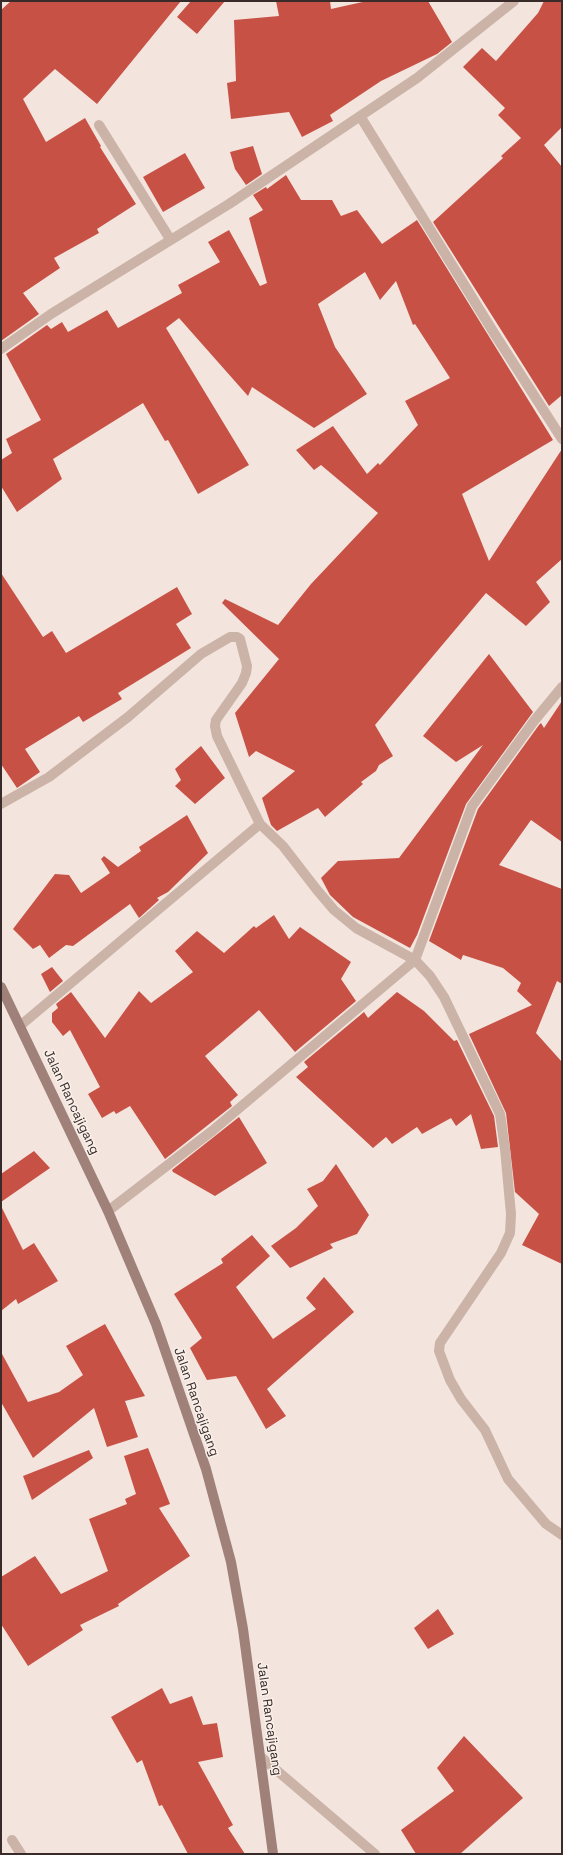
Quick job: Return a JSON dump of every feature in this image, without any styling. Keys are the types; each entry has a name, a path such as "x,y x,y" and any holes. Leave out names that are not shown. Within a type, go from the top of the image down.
{"main road":[{"name":"Jalan Rancajigang","path":"1,987 21,1025 108,1211 156,1324 206,1469 231,1562 244,1629 273,1854"}],"street":[{"path":"1,349 51,314 170,239 229,204 417,78 514,1"},
{"path":"360,116 494,333 562,439"},
{"path":"100,125 170,239"},
{"path":"1,804 49,777 128,717 201,654 221,641 237,637 242,641 247,666 246,673 242,683 218,716 215,726 217,736 260,824 283,846 334,910 356,928 415,960 430,976 444,997 500,1114 511,1214 510,1233 506,1242 440,1343 439,1355 461,1399 485,1430 508,1479 546,1524 562,1535"},
{"path":"108,1211 212,1131 415,960 472,806 534,721 562,687"},
{"path":"21,1025 260,824"},
{"path":"261,1757 375,1854"},
{"path":"12,1840 22,1854"}],"building":[{"path":"11,1 181,1 97,104 55,69 23,99 46,142 85,118 101,146 100,147 136,204 97,229 99,233 54,258 60,268 23,293 39,314 1,341 1,10"},
{"path":"191,1 225,1 197,34 177,17"},
{"path":"276,1 330,1 331,9 367,1 428,1 452,42 437,54 381,81 330,115 333,121 302,137 289,112 231,119 227,83 236,81 234,20 279,16"},
{"path":"544,1 562,1 562,127 544,145 562,167 562,395 549,406 433,222 503,158 501,156 521,138 498,115 505,108 463,67 482,48 496,61 538,13"},
{"path":"253,146 262,174 246,185 235,169 230,152"},
{"path":"185,153 205,188 163,212 143,177"},
{"path":"286,175 301,200 332,200 341,216 357,210 382,244 417,220 553,440 462,494 489,561 562,449 562,559 536,582 550,602 526,626 486,593 375,725 393,756 379,765 376,771 361,782 363,784 325,817 318,808 277,831 271,825 262,798 295,771 256,751 249,757 235,713 279,659 222,603 225,599 278,625 311,584 378,513 321,465 314,470 296,450 333,426 367,474 378,463 380,465 418,425 405,401 450,378 415,324 413,325 396,281 380,300 365,272 318,304 335,347 367,394 314,428 252,387 248,396 179,318 166,328 249,465 198,494 168,440 165,441 143,403 53,459 62,479 17,512 1,486 1,460 12,453 6,439 41,420 6,354 47,325 51,329 62,322 68,332 107,310 118,328 182,293 178,285 220,262 208,242 229,230 260,286 267,283 249,218 263,210 253,195 266,187 267,189"},
{"path":"1,573 43,637 52,631 66,653 177,587 192,614 176,624 191,648 118,693 122,699 83,722 79,716 25,749 40,772 17,788 1,764"},
{"path":"489,654 533,712 466,804 417,935 410,948 353,917 330,895 321,878 338,861 399,858 483,745 456,762 423,736"},
{"path":"562,701 562,842 531,820 499,865 562,889 562,984 557,981 536,1033 562,1062 562,1264 522,1245 539,1214 515,1192 506,1113 469,1034 532,1005 517,991 521,983 503,968 463,955 461,960 429,941 478,809 539,725 541,723 544,728"},
{"path":"201,746 225,778 195,804 175,786 181,780 175,769"},
{"path":"187,815 208,853 168,892 157,898 159,900 139,918 130,904 73,946 66,945 49,958 40,945 33,949 13,929 55,874 69,875 81,893 110,873 101,859 104,856 118,867 141,851 139,847"},
{"path":"274,915 289,939 300,927 351,962 341,979 356,1001 295,1052 259,1010 205,1056 238,1095 230,1102 232,1106 165,1159 130,1106 116,1114 114,1111 102,1118 88,1094 100,1087 70,1030 63,1036 52,1022 52,1013 58,1008 56,1004 71,992 105,1038 139,991 151,1003 193,972 175,951 197,931 224,953 254,926 256,928"},
{"path":"52,967 63,981 50,992 41,974"},
{"path":"397,992 424,1011 454,1041 457,1040 494,1116 498,1147 481,1149 471,1114 456,1126 451,1118 422,1134 417,1127 392,1144 386,1137 373,1148 296,1077 308,1067 304,1062 364,1012 368,1018"},
{"path":"239,1117 267,1163 215,1196 173,1172 172,1170"},
{"path":"34,1151 50,1168 1,1202 1,1174"},
{"path":"336,1164 369,1215 357,1234 330,1244 333,1248 290,1268 271,1246 296,1228 318,1206 307,1189 323,1181"},
{"path":"1,1206 23,1250 34,1243 58,1281 18,1304 16,1299 1,1311"},
{"path":"252,1235 270,1256 236,1287 273,1339 316,1309 306,1298 324,1277 354,1312 267,1389 286,1416 266,1429 236,1376 207,1380 190,1348 202,1338 174,1294 223,1263 221,1259"},
{"path":"105,1324 145,1396 125,1401 138,1437 107,1447 94,1408 33,1458 1,1402 1,1352 28,1402 59,1392 83,1375 66,1346"},
{"path":"148,1448 170,1504 159,1508 190,1556 118,1604 119,1606 80,1625 83,1630 28,1666 1,1624 1,1577 35,1556 61,1594 108,1571 89,1519 127,1504 125,1499 136,1494 124,1456"},
{"path":"89,1450 93,1458 32,1500 23,1476"},
{"path":"438,1609 454,1634 428,1649 414,1628"},
{"path":"162,1688 170,1704 192,1696 203,1725 217,1723 223,1757 198,1762 233,1825 228,1828 245,1854 188,1854 162,1805 159,1806 142,1760 137,1763 111,1717"},
{"path":"464,1736 523,1798 460,1854 416,1854 401,1830 454,1791 437,1768"}]}
